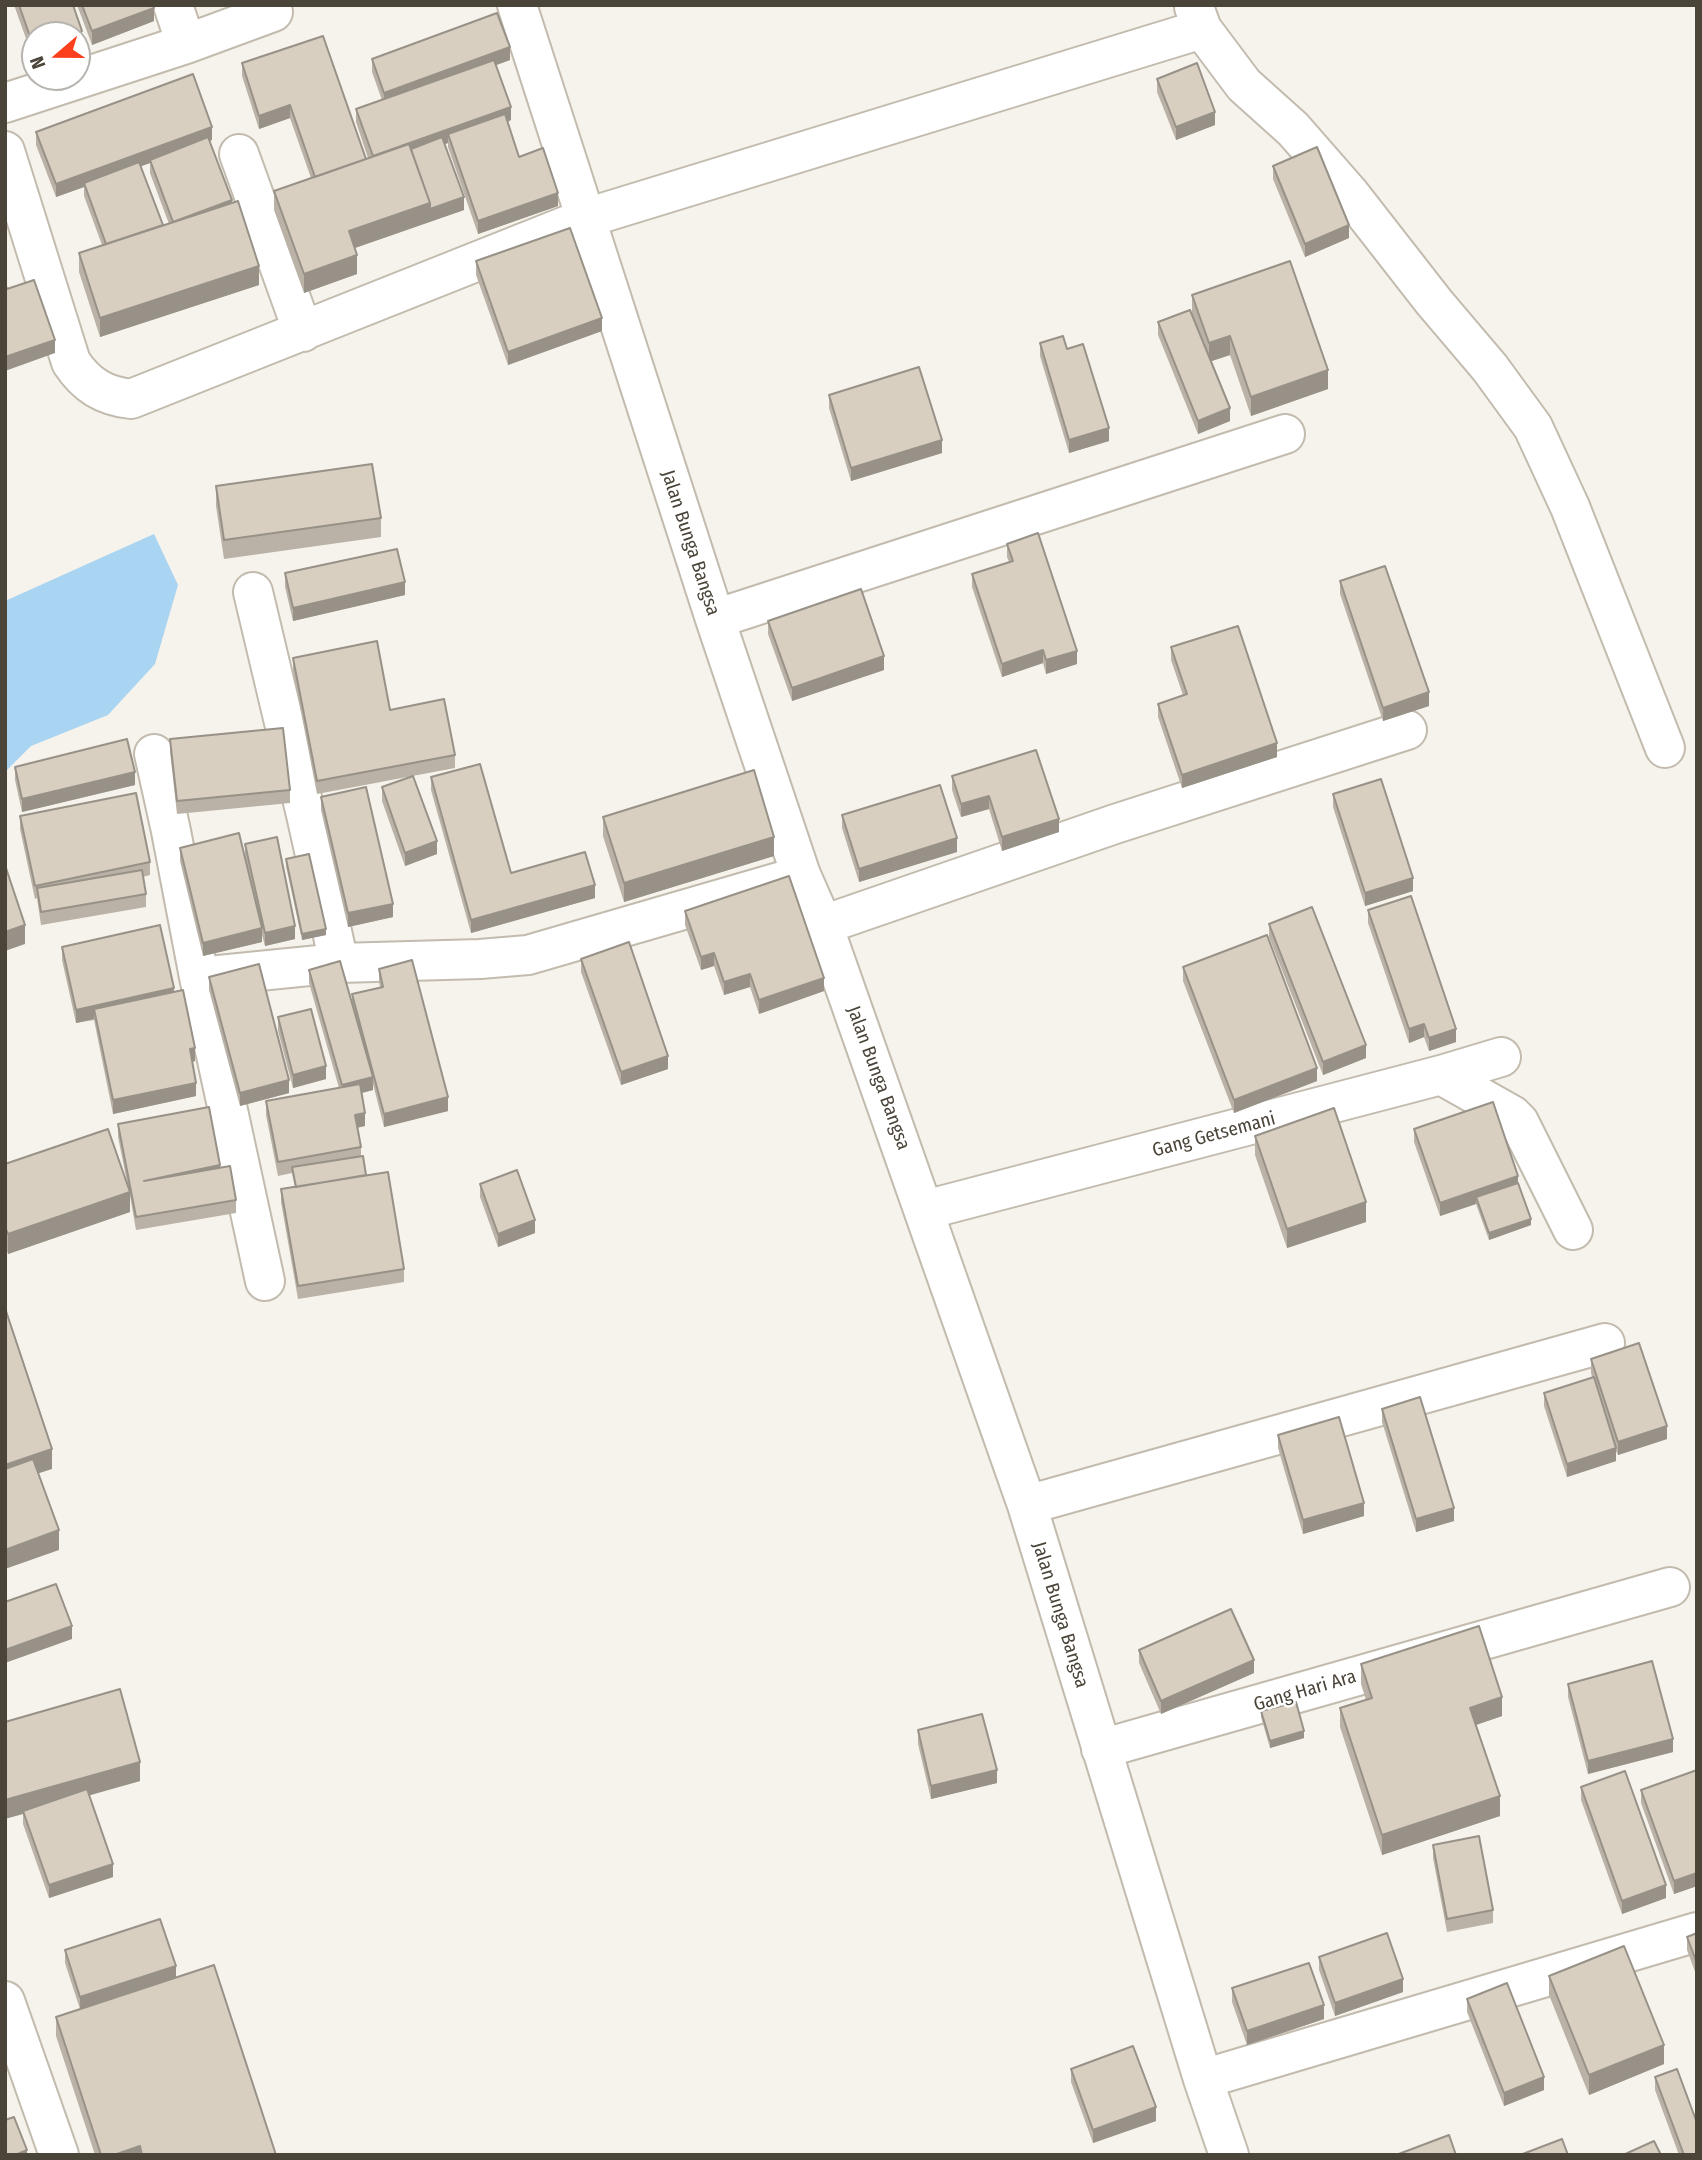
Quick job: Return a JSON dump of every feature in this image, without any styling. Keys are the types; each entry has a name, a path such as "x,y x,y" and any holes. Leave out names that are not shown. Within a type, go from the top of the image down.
{"street":[{"path":"173,5 186,44"},
{"name":"Jalan Bunga Bangsa","path":"517,5 715,620 801,875 823,925 1027,1505 1203,2079 1229,2155"},
{"path":"5,103 186,44 273,12"},
{"path":"5,150 71,362 80,376 93,387 113,397 131,399 586,218 1197,17 1244,85 1293,130 1349,193 1434,302 1490,368 1533,427 1570,507 1665,748"},
{"path":"239,154 303,331"},
{"path":"715,620 1284,434"},
{"path":"253,592 339,963"},
{"path":"823,925 1115,824 1407,730"},
{"path":"154,754 265,1281"},
{"path":"199,977 339,963 480,959 527,954 801,875"},
{"name":"Gang Getsemani","path":"925,1210 1441,1075 1501,1056"},
{"path":"1441,1075 1512,1115 1519,1122 1573,1230"},
{"path":"1027,1505 1605,1343"},
{"name":"Gang Hari Ara","path":"1101,1749 1670,1587"},
{"path":"1203,2079 1697,1932"},
{"path":"5,2001 59,2155"}],"water":[{"path":"154,534 178,585 155,664 108,715 31,746 5,772 5,601"}],"building":[{"path":"19,5 73,5 79,21 25,21"},
{"path":"82,5 153,5 154,8 92,31 91,21 88,21"},
{"path":"497,13 510,47 384,93 372,59"},
{"path":"323,36 366,159 315,177 290,105 259,116 242,63"},
{"path":"494,60 511,107 373,156 356,109"},
{"path":"1197,63 1215,112 1176,127 1157,79"},
{"path":"193,74 212,127 56,184 36,132"},
{"path":"505,114 519,157 543,148 558,193 478,221 448,134"},
{"path":"208,137 232,200 173,222 150,160"},
{"path":"442,137 464,197 430,209 411,149"},
{"path":"409,144 430,203 349,231 357,255 304,274 274,191"},
{"path":"1317,147 1349,225 1305,244 1273,166"},
{"path":"139,162 163,225 106,244 84,183"},
{"path":"238,201 259,266 100,318 79,253"},
{"path":"570,228 602,318 508,352 476,261"},
{"path":"1290,261 1328,370 1251,397 1230,336 1209,343 1192,295"},
{"path":"34,280 55,340 5,357 5,283 7,289"},
{"path":"1190,310 1230,408 1198,421 1158,322"},
{"path":"1063,336 1067,349 1083,344 1109,428 1069,440 1040,343"},
{"path":"919,367 942,440 851,468 829,395"},
{"path":"372,464 381,518 224,540 216,486"},
{"path":"1038,533 1077,651 1046,660 1043,650 1002,664 972,574 1013,561 1007,544"},
{"path":"397,549 405,582 293,608 285,573"},
{"path":"1385,566 1429,692 1383,708 1340,581"},
{"path":"861,589 884,656 792,688 768,621"},
{"path":"1238,626 1277,743 1182,775 1158,704 1187,694 1171,647"},
{"path":"377,641 390,710 444,699 455,755 317,781 293,658"},
{"path":"283,728 290,790 177,801 170,739"},
{"path":"127,739 135,772 22,799 15,767"},
{"path":"1036,750 1059,819 1002,837 989,796 961,804 952,776"},
{"path":"480,764 511,873 585,852 595,885 471,920 431,777"},
{"path":"754,770 774,837 624,883 603,817"},
{"path":"413,776 437,841 405,853 382,787"},
{"path":"1381,779 1413,878 1365,893 1333,794"},
{"path":"940,785 957,838 859,869 842,815"},
{"path":"366,787 393,904 348,913 321,797"},
{"path":"136,793 150,862 35,886 20,816"},
{"path":"239,833 262,928 203,943 180,848"},
{"path":"277,837 295,926 265,933 245,844"},
{"path":"309,854 326,929 302,934 286,859"},
{"path":"5,865 25,925 5,932"},
{"path":"142,870 146,894 41,912 37,888"},
{"path":"789,876 824,978 759,1000 750,974 724,982 714,953 701,957 685,911"},
{"path":"1411,896 1456,1029 1429,1038 1424,1024 1409,1029 1368,910"},
{"path":"1312,907 1366,1045 1323,1062 1269,924"},
{"path":"160,925 174,988 76,1010 62,947"},
{"path":"1267,935 1317,1068 1234,1100 1183,967"},
{"path":"629,942 668,1056 621,1072 581,959"},
{"path":"412,960 448,1097 384,1114 352,994 383,987 379,969"},
{"path":"340,961 373,1077 342,1085 309,970"},
{"path":"259,964 289,1080 240,1093 209,977"},
{"path":"183,990 195,1048 190,1049 196,1083 113,1100 94,1009"},
{"path":"311,1009 326,1066 293,1075 278,1017"},
{"path":"360,1084 365,1113 355,1115 361,1147 278,1162 266,1101"},
{"path":"1493,1102 1518,1176 1440,1203 1414,1129"},
{"path":"209,1107 220,1165 144,1181 230,1166 236,1200 136,1217 118,1124"},
{"path":"1334,1108 1366,1202 1287,1229 1255,1136"},
{"path":"108,1129 130,1192 8,1234 5,1227 5,1164"},
{"path":"363,1156 366,1175 296,1187 292,1167"},
{"path":"517,1170 535,1220 498,1234 480,1184"},
{"path":"388,1172 404,1269 298,1286 281,1189"},
{"path":"1518,1183 1531,1219 1489,1233 1476,1197"},
{"path":"5,1308 52,1449 5,1465"},
{"path":"1639,1343 1667,1426 1618,1442 1591,1359"},
{"path":"1594,1377 1616,1448 1567,1464 1544,1393"},
{"path":"1420,1397 1454,1508 1416,1519 1382,1409"},
{"path":"1339,1417 1364,1503 1303,1520 1278,1435"},
{"path":"33,1459 59,1530 5,1550 5,1469"},
{"path":"56,1584 72,1626 5,1650 5,1602"},
{"path":"1231,1609 1254,1660 1161,1701 1139,1650"},
{"path":"1479,1626 1502,1697 1470,1708 1500,1796 1382,1835 1340,1708 1372,1698 1361,1664"},
{"path":"1652,1661 1673,1739 1588,1761 1568,1684"},
{"path":"120,1689 140,1762 5,1800 5,1722"},
{"path":"1296,1702 1304,1731 1270,1741 1261,1711"},
{"path":"982,1714 997,1770 931,1786 918,1730"},
{"path":"1697,1770 1697,1873 1674,1881 1641,1790"},
{"path":"1625,1771 1666,1885 1622,1901 1581,1787"},
{"path":"87,1789 113,1864 49,1885 23,1811"},
{"path":"1479,1836 1493,1910 1447,1919 1433,1845"},
{"path":"160,1919 176,1966 80,1997 65,1950"},
{"path":"1387,1933 1403,1979 1335,2003 1319,1957"},
{"path":"1697,1933 1697,1963 1687,1937"},
{"path":"1624,1946 1664,2045 1589,2075 1549,1976"},
{"path":"1309,1963 1324,2005 1247,2031 1232,1988"},
{"path":"214,1965 276,2155 142,2155 140,2146 114,2155 101,2155 56,2017"},
{"path":"1507,1983 1544,2077 1504,2093 1467,1999"},
{"path":"1133,2046 1156,2107 1093,2130 1071,2069"},
{"path":"1677,2069 1697,2123 1697,2155 1684,2155 1655,2077"},
{"path":"14,2117 27,2150 15,2155 5,2155 5,2120"},
{"path":"1449,2135 1456,2155 1396,2155"},
{"path":"1562,2139 1568,2155 1520,2155"},
{"path":"1654,2141 1661,2155 1623,2155"}]}
